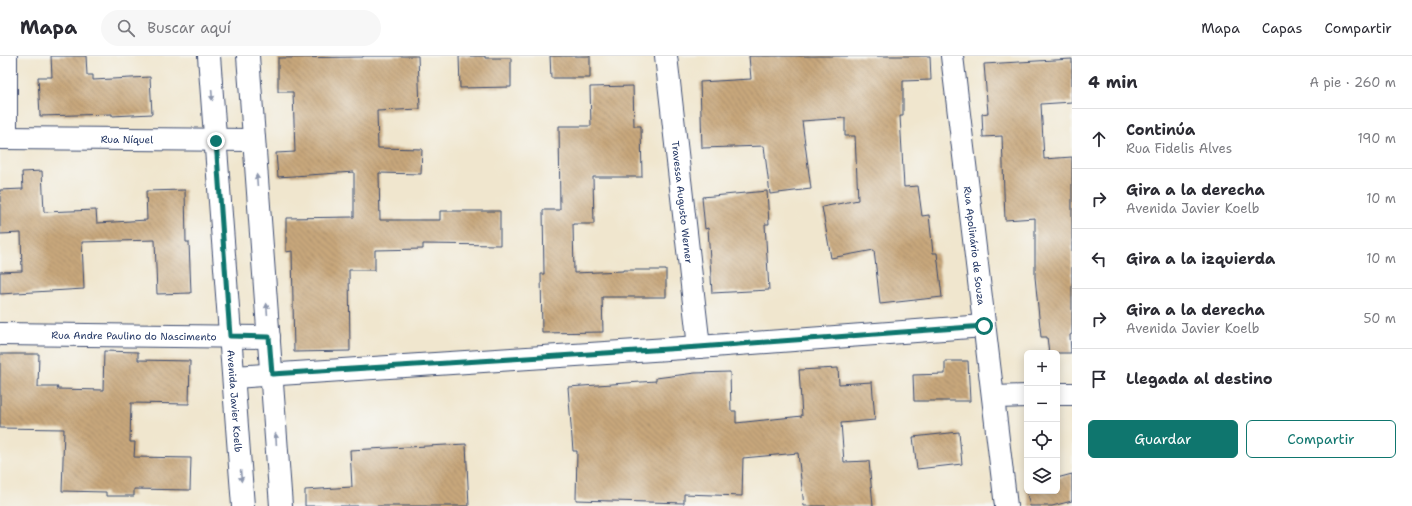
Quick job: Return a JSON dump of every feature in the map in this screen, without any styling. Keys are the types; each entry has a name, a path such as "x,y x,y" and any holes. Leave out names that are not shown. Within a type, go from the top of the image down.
{"street":[{"path":"3,138 6,56"},
{"name":"Avenida Javier Koelb","path":"209,56 243,506"},
{"path":"248,56 281,506"},
{"name":"Travessa Augusto Werner","path":"666,56 699,347"},
{"name":"Rua Apolinário de Souza","path":"952,56 1006,506"},
{"name":"Rua Níquel","path":"3,138 216,141 254,140"},
{"path":"234,377 699,347 984,326"},
{"name":"Rua Andre Paulino do Nascimento","path":"0,334 269,337"},
{"path":"1060,394 1072,394"},
{"path":"994,398 1024,396"}],"building":[{"path":"51,56 86,56 87,75 93,75 93,80 150,77 152,114 112,116 112,114 40,116 38,77 52,77"},
{"path":"418,56 420,109 377,111 378,148 422,149 421,174 379,173 380,220 440,220 440,211 500,211 500,245 423,244 423,249 375,250 375,270 349,270 350,351 294,352 292,251 286,252 286,218 354,217 354,172 278,177 276,153 295,152 293,92 278,92 278,58"},
{"path":"459,56 511,58 511,87 460,88"},
{"path":"550,56 590,56 590,78 551,78"},
{"path":"749,56 930,56 931,80 903,81 903,116 900,116 904,187 918,186 922,216 929,215 933,253 937,253 942,297 880,304 874,250 831,258 822,207 858,200 855,136 845,136 845,118 802,121 811,189 770,194 764,146 702,148 700,82 751,79"},
{"path":"1072,59 1072,102 1041,104 1044,159 1072,157 1071,353 1060,353 1060,350 1049,350 1047,337 1041,337 1035,277 1035,218 1005,220 1002,136 983,137 982,114 988,113 984,64"},
{"path":"633,86 634,126 641,126 642,177 593,177 594,224 573,224 574,273 623,270 666,270 666,297 602,297 603,332 542,333 541,274 544,274 543,210 560,210 559,126 591,126 590,87"},
{"path":"42,171 44,212 96,210 97,223 147,220 146,191 185,190 186,242 189,242 191,293 157,294 155,240 82,242 84,289 0,294 0,272 22,271 21,233 0,234 0,190 23,189 22,172"},
{"path":"767,191 769,224 765,224 769,290 712,293 708,228 705,229 702,197"},
{"path":"104,351 138,352 138,360 190,361 189,404 131,403 130,442 135,442 134,457 191,458 190,490 134,489 134,496 106,496 106,492 62,491 64,429 0,428 0,354 39,354 38,387 103,390"},
{"path":"945,361 968,361 970,401 914,401 913,375 945,374"},
{"path":"838,368 839,384 872,382 875,420 841,423 844,462 869,461 873,506 804,506 798,453 743,458 742,496 684,494 684,503 576,500 577,451 573,451 568,387 656,381 656,378 695,373 730,372 731,411 736,411 736,423 802,416 799,370"},
{"path":"959,432 962,464 917,469 913,437"},
{"path":"466,444 469,506 305,506 305,490 352,487 350,450"},
{"path":"1072,474 1072,501 1052,506 1030,506 1027,494 1060,494 1060,477"}],"route":[{"path":"216,141 230,336 269,337 272,374 699,347 984,326"}]}
